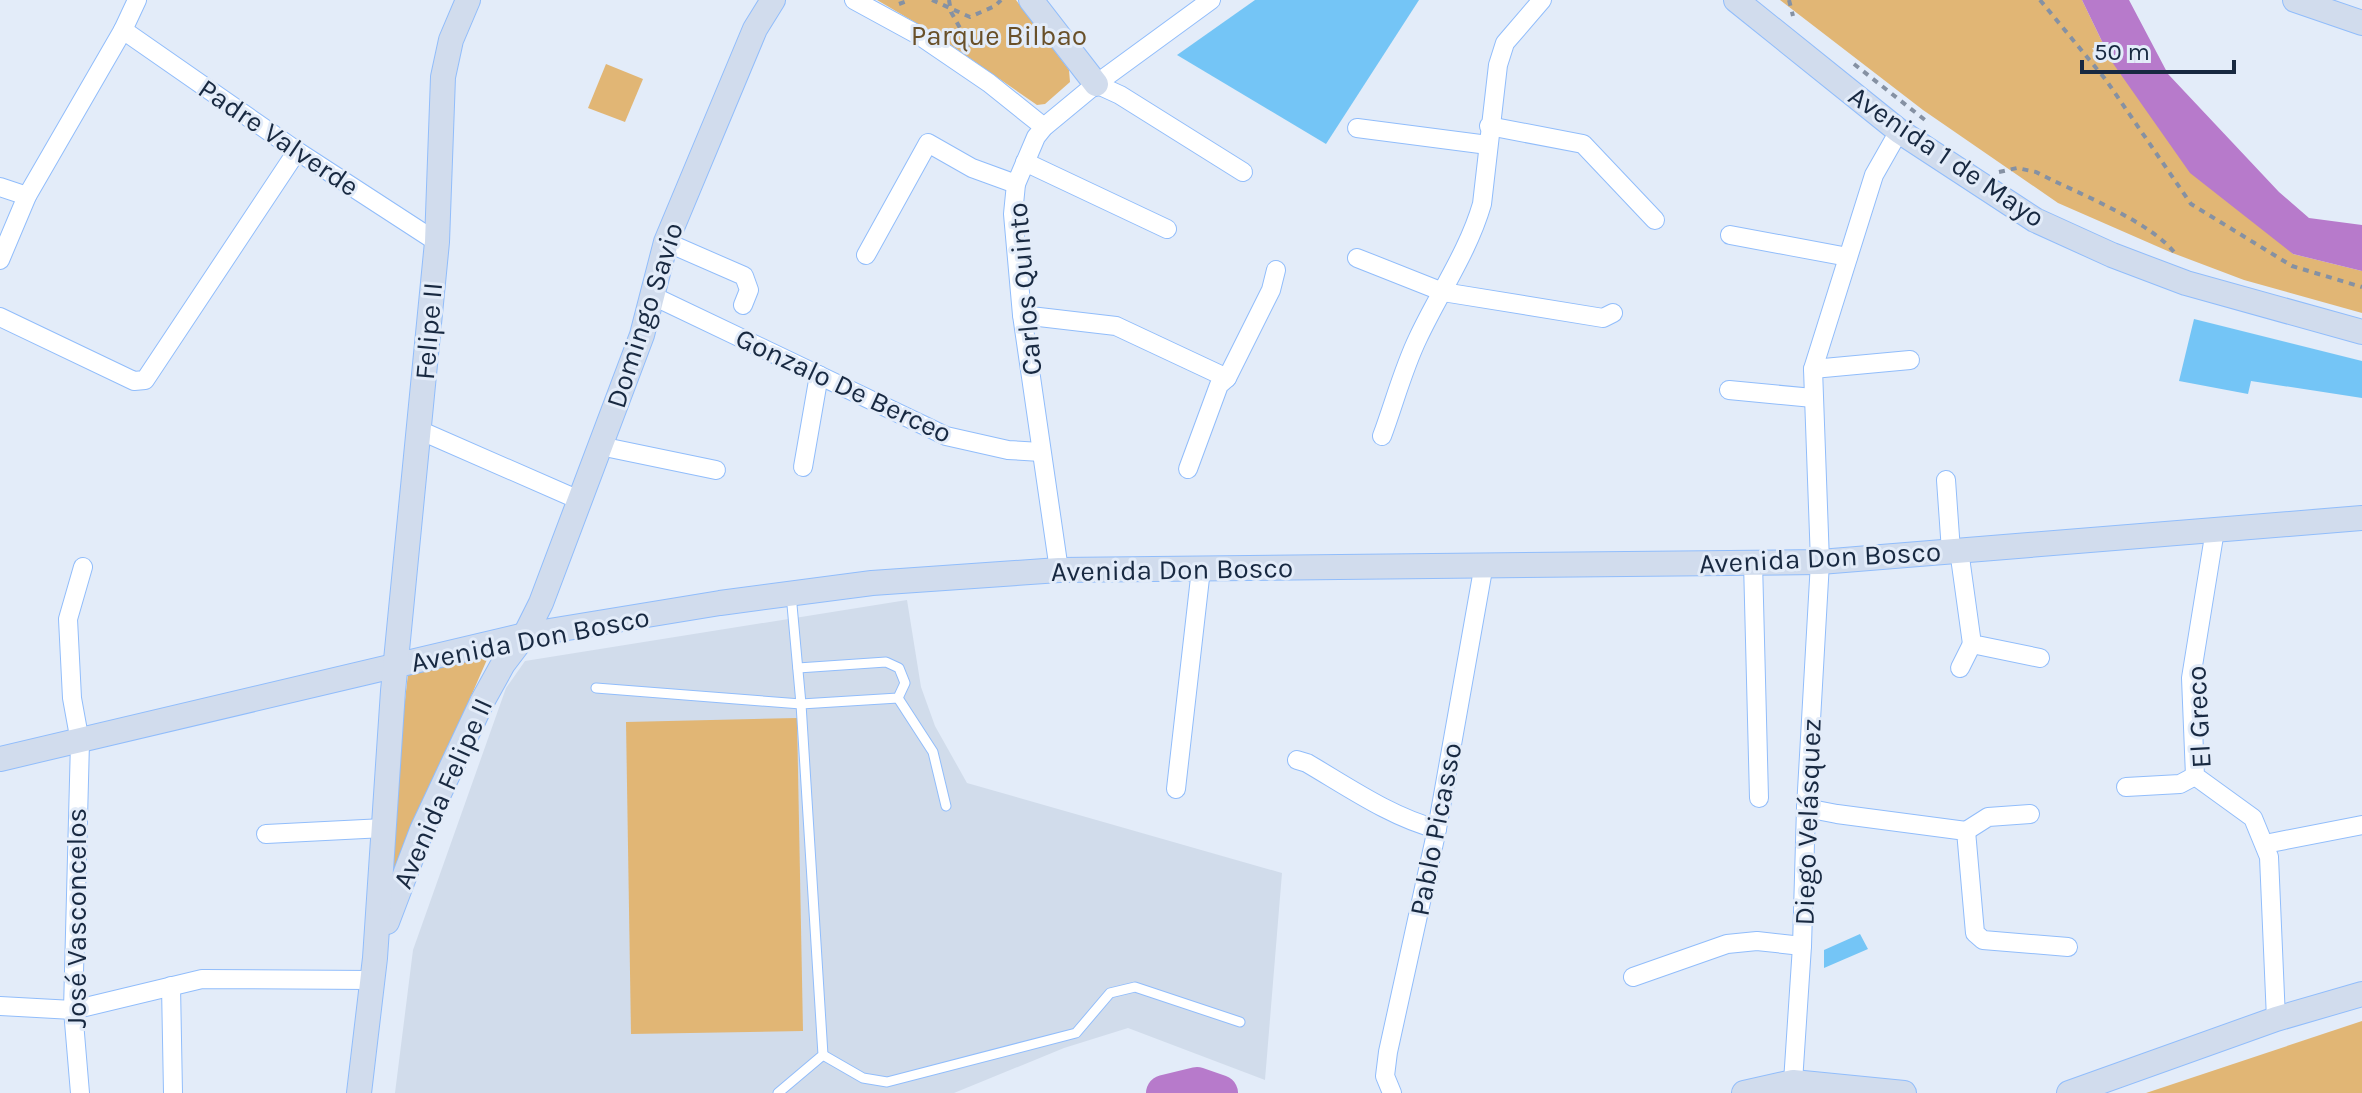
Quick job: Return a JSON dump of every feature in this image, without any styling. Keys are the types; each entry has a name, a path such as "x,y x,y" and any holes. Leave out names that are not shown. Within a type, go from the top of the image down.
{"main road":[{"name":"Felipe II","path":"395,665 437,242 443,77 451,40 468,0"},
{"name":"Domingo Savio","path":"525,635 541,603 642,335 666,242 755,29 773,0"},
{"path":"1031,0 1096,84"},
{"name":"Avenida 1 de Mayo","path":"1736,0 1899,131 2035,220 2112,255 2186,283 2362,332"},
{"path":"2295,0 2362,23"},
{"name":"Avenida Don Bosco","path":"0,759 525,635 872,583 1059,570 1820,562 2362,518"},
{"name":"Avenida Felipe II","path":"373,969 395,894 475,716 503,664 525,635"},
{"name":"Avenida Felipe II","path":"359,1093 373,969 395,665"},
{"path":"2069,1093 2276,1019 2362,994"},
{"path":"1744,1093 1793,1082 1904,1093"}],"street":[{"path":"0,260 27,196 123,30 137,0"},
{"path":"854,0 920,36 989,83 1044,127"},
{"name":"Carlos Quinto","path":"1059,570 1022,315 1013,214 1016,184 1036,137 1044,127 1096,84 1211,0"},
{"path":"1382,436 1417,339 1478,219 1498,65 1505,43 1542,0"},
{"name":"Padre Valverde","path":"123,30 297,151 437,242"},
{"path":"1096,84 1120,95 1243,172"},
{"path":"1489,126 1583,144 1655,220"},
{"path":"1357,128 1488,145"},
{"name":"Diego Velásquez","path":"1793,1082 1820,562 1813,369 1874,175 1899,131"},
{"path":"866,255 928,143 972,168 1016,184"},
{"path":"0,317 134,381 145,380 297,151"},
{"path":"1025,162 1167,229"},
{"path":"0,187 27,196"},
{"path":"1730,235 1848,257"},
{"path":"666,242 744,276 749,290 743,305"},
{"path":"1357,258 1443,292 1603,318 1613,313"},
{"path":"1188,469 1219,385 1227,378 1271,290 1276,270"},
{"name":"Gonzalo De Berceo","path":"653,296 946,436 1008,450 1041,452"},
{"path":"1022,315 1116,326 1227,378"},
{"path":"1813,369 1910,360"},
{"path":"803,467 819,375"},
{"path":"1729,390 1813,398"},
{"path":"419,430 579,500"},
{"path":"600,446 716,470"},
{"path":"1946,480 1972,644 1960,668"},
{"name":"El Greco","path":"2215,530 2191,678 2195,776 2253,818 2265,844 2269,857 2276,1019"},
{"path":"1753,562 1759,798"},
{"name":"Pablo Picasso","path":"1392,1093 1385,1076 1388,1052 1437,829 1484,564"},
{"name":"José Vasconcelos","path":"80,1093 73,1010 76,786 80,742 72,698 68,619 83,567"},
{"path":"1176,789 1201,569"},
{"path":"1972,644 2040,658"},
{"path":"1297,760 1373,801 1437,829"},
{"path":"2126,787 2180,784 2195,776"},
{"path":"1806,808 1966,831 1988,817 2030,814"},
{"path":"2265,844 2362,825"},
{"path":"266,834 384,828"},
{"path":"1966,831 1975,933 1983,940 2068,947"},
{"path":"1633,977 1727,944 1757,941 1802,946"},
{"path":"0,1006 73,1010 202,979 373,969"},
{"path":"171,986 173,1093"}],"lane":[{"path":"791,594 823,1055"},
{"path":"798,668 886,662 899,668 905,683 898,698"},
{"path":"596,688 801,704 898,698"},
{"path":"898,698 933,752 946,806"},
{"path":"823,1055 863,1078 887,1082 1076,1033 1110,993 1135,987 1240,1022"},
{"path":"778,1093 823,1055"}],"path":[{"path":"932,0 970,17 1001,0"},
{"path":"949,0 950,8 971,48"},
{"path":"1789,0 1791,15 1803,24"},
{"path":"2040,0 2106,80 2191,204 2292,266 2362,287"},
{"path":"1849,60 1930,124"},
{"path":"1987,171 2017,168 2036,172 2142,226 2171,247 2184,267"}],"shaded area":[{"path":"2082,0 2129,0 2168,74 2279,192 2309,218 2362,225 2362,271 2293,254 2190,173 2112,62"},
{"path":"907,600 921,687 935,726 967,783 1282,873 1265,1080 1128,1028 1064,1048 954,1093 395,1093 413,950 506,688 525,661"}],"green space":[{"name":"Parque Bilbao","path":"877,0 1016,0 1069,70 1070,82 1045,104 1037,105 935,34"},
{"path":"1780,0 2082,0 2112,62 2293,254 2362,271 2362,313 2244,280 2170,252 2058,203 1923,110"},
{"path":"606,64 643,79 625,122 588,108"},
{"path":"489,655 383,897 408,674"},
{"path":"797,718 803,1031 631,1034 626,722"},
{"path":"2362,1021 2362,1093 2146,1093"}],"building":[{"path":"1255,0 1419,0 1326,144 1177,55"},
{"path":"2194,319 2362,361 2362,398 2251,381 2248,394 2179,381"},
{"path":"1860,934 1868,949 1824,968 1824,950"}],"waterway":[{"path":"1164,1093 1197,1085 1220,1093"}]}
